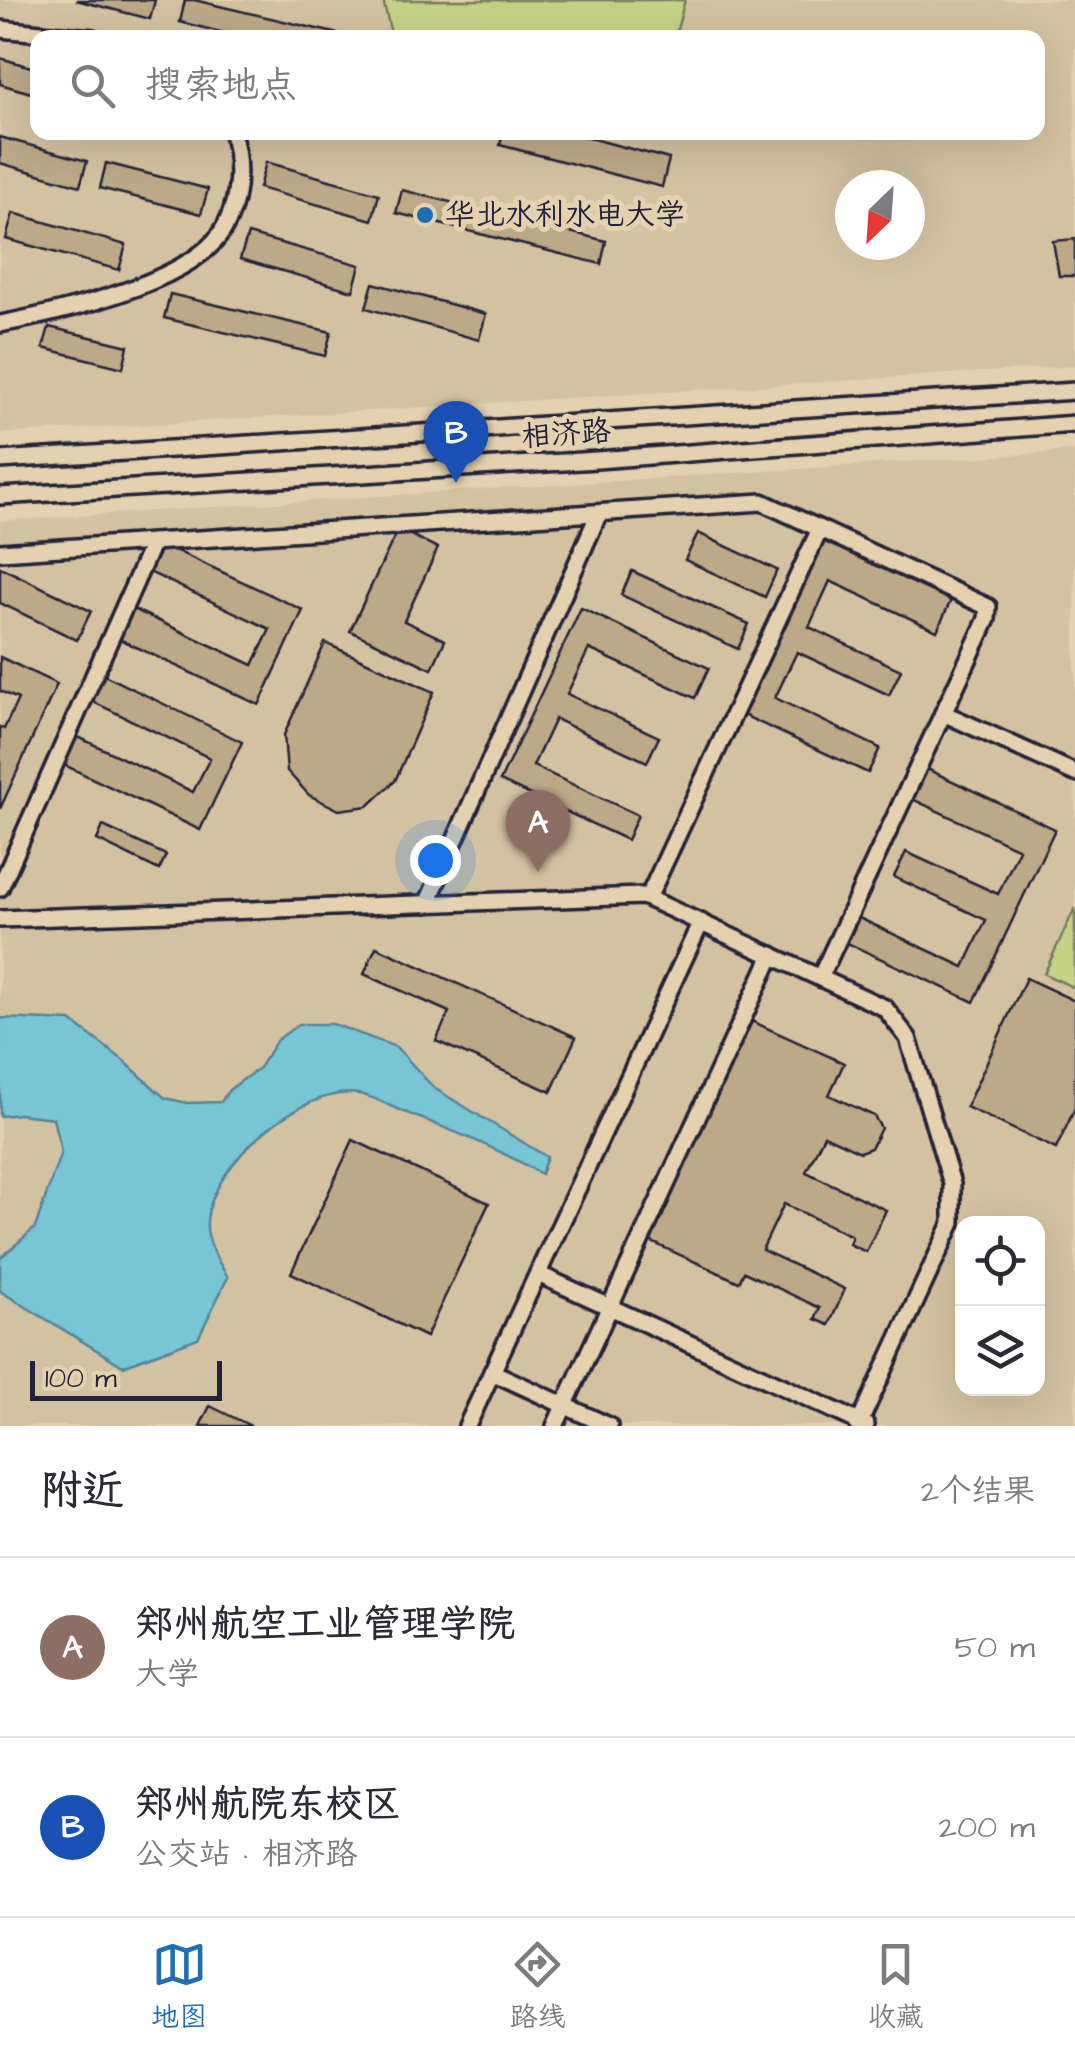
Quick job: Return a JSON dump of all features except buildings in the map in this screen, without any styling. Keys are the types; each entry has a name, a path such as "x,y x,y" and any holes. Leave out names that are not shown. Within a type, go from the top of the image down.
{"street":[{"path":"0,29 30,32"},
{"path":"0,324 110,297 201,254 219,236 232,211 239,174 233,140"},
{"name":"相济路","path":"0,460 1075,391"},
{"name":"相济路","path":"0,496 598,460 1075,424"},
{"path":"0,552 762,502 988,607 987,619 820,978"},
{"path":"427,904 599,513"},
{"path":"648,898 820,529"},
{"path":"0,888 153,542"},
{"path":"943,712 1075,774"},
{"path":"0,919 648,898 885,1008 908,1038 952,1184 952,1223 861,1425 538,1274"},
{"path":"467,1426 701,922"},
{"path":"555,1426 772,955"},
{"path":"492,1372 609,1426"}],"shaded area":[{"name":"华北水利水电大学","path":"0,0 1075,0 1075,366 0,434"},
{"path":"1075,451 1075,1426 0,1426 0,521"}],"green space":[{"path":"383,0 685,0 677,30 390,30"},
{"path":"1075,908 1075,988 1044,974"}],"water":[{"path":"0,1018 71,1021 165,1098 187,1103 221,1102 229,1090 259,1068 277,1040 299,1024 333,1024 396,1047 434,1088 547,1157 541,1174 490,1147 364,1095 336,1095 311,1102 287,1115 242,1153 213,1199 208,1236 228,1277 198,1338 123,1366 0,1291 0,1258 35,1228 61,1152 53,1118 0,1116"}],"place":[{"name":"华北水利水电大学","path":"425,215"},
{"name":"郑州航院东校区","path":"456,483"},
{"name":"郑州航空工业管理学院","path":"538,872"}]}
